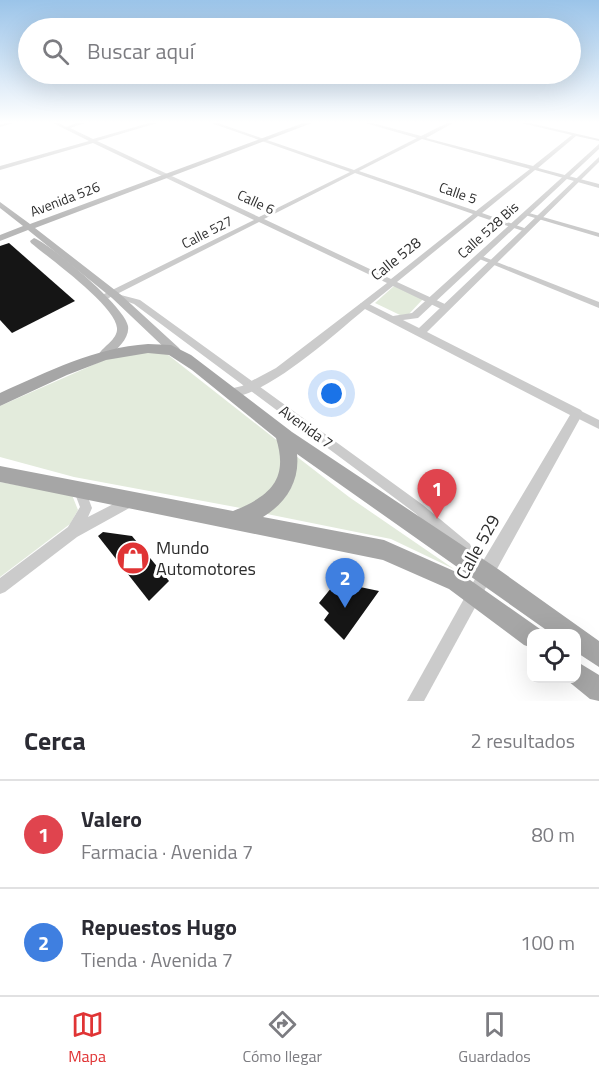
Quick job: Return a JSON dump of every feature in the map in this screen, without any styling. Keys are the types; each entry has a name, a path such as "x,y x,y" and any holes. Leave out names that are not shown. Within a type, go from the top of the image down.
{"main road":[{"name":"Avenida 526","path":"0,238 22,227 213,156"},
{"name":"Avenida 7","path":"0,204 22,227"},
{"name":"Avenida 7","path":"0,214 22,227 111,296 176,351 284,436 486,572 565,629"},
{"name":"Avenida 526","path":"0,231 22,227"},
{"name":"Avenida 7","path":"105,354 118,341 123,327 111,296"},
{"path":"0,400 105,354 141,348 176,351"},
{"path":"237,519 270,504 281,492 289,477 292,463 290,448 284,436"},
{"path":"0,474 131,501 237,519 384,550 475,594 527,634"},
{"path":"581,642 599,655"},
{"path":"581,676 599,690"}],"street":[{"path":"0,168 42,156"},
{"name":"Calle 6","path":"124,156 391,284 444,307"},
{"name":"Calle 5","path":"308,156 525,230"},
{"name":"Calle 527","path":"111,296 388,156"},
{"path":"486,156 599,186"},
{"name":"Calle 528","path":"229,393 251,388 269,378 391,284 550,156"},
{"name":"Calle 528 Bis","path":"388,316 402,319 415,316 589,156"},
{"name":"Calle 528 Bis","path":"421,332 444,307 599,159"},
{"path":"526,214 599,235"},
{"path":"479,257 599,305"},
{"name":"Avenida 7","path":"111,296 137,302 251,388 419,509 470,553 486,572"},
{"path":"364,305 421,332 599,425"},
{"name":"Calle 529","path":"415,701 577,413"},
{"path":"72,532 86,508 80,491"},
{"path":"0,587 72,532 107,511 131,501"}],"green space":[{"path":"394,286 423,299 408,315 400,315 375,303"},
{"path":"140,351 167,354 279,442 280,475 273,489 266,496 246,509 74,477 0,457 0,406 111,357"},
{"path":"296,456 349,497 454,569 391,539 267,514 281,502 290,489 295,474"},
{"path":"0,482 72,495 78,510 70,524 0,577"}],"building":[{"path":"9,243 75,301 12,333 0,320 0,246"},
{"name":"Mundo Automotores","path":"103,532 132,536 169,581 149,601 98,536"},
{"path":"336,582 379,591 344,640 324,620 329,613 319,603"}],"place":[{"name":"Valero","path":"437,519"},
{"name":"Mundo Automotores","path":"133,558"},
{"name":"Repuestos Hugo","path":"345,608"}]}
